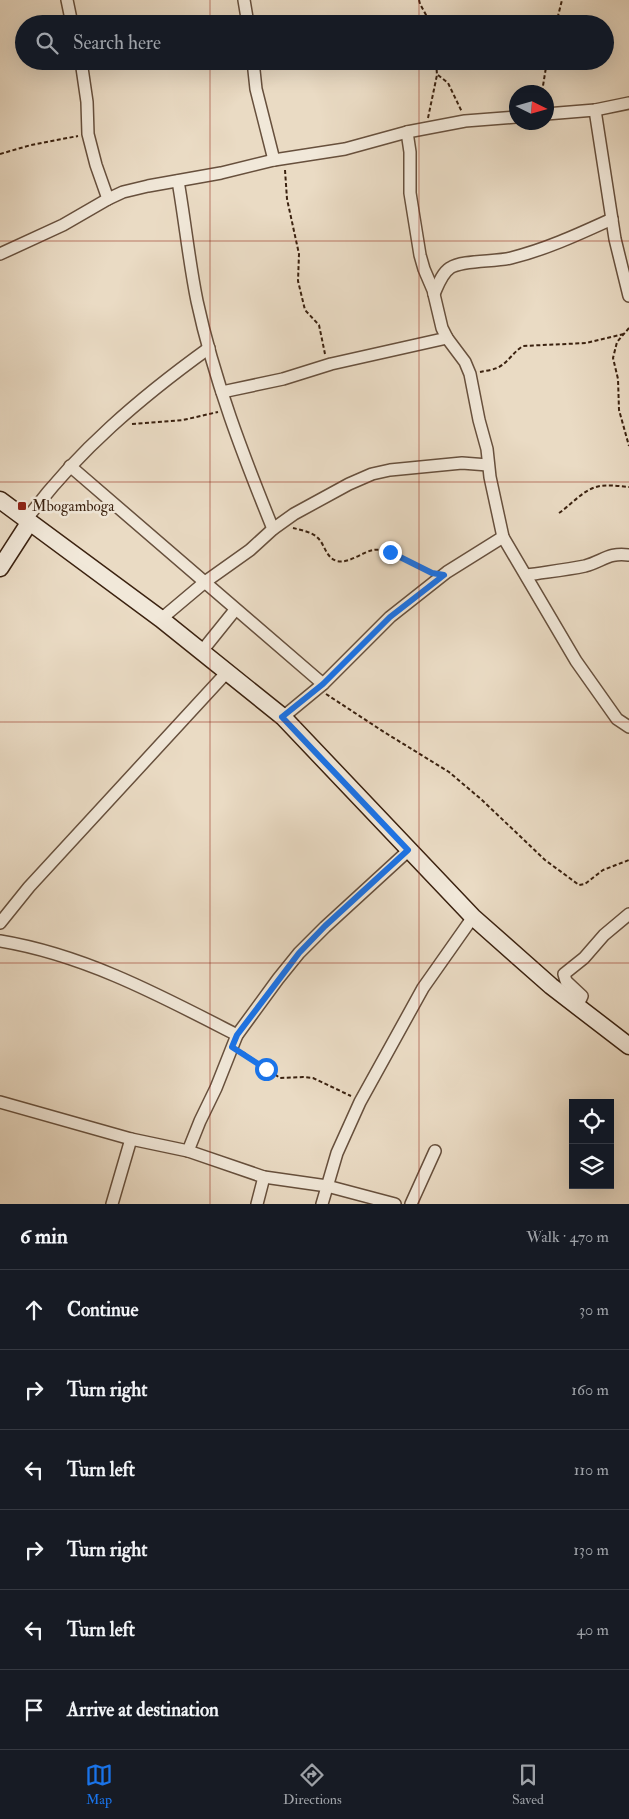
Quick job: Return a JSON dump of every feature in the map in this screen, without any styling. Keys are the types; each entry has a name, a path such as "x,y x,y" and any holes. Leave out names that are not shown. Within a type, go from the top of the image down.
{"main road":[{"path":"0,500 162,619 282,717 473,917 551,986 629,1046"},
{"path":"1,565 28,522"}],"street":[{"path":"67,0 70,15"},
{"path":"244,0 246,15"},
{"path":"81,70 88,134 108,199"},
{"path":"254,70 256,89 279,159"},
{"path":"554,113 595,110 629,103"},
{"path":"595,110 614,239 629,296"},
{"path":"0,254 70,221 123,192 279,159 345,149 425,128 467,120 509,117"},
{"path":"407,132 410,152 410,193 424,269 434,294 442,328 465,362 470,374 487,449 488,465 503,537 576,661 617,719 629,727"},
{"path":"178,181 190,266 209,348 244,456 276,526"},
{"path":"434,294 440,279 449,268 460,264 498,261 534,251 562,242 612,219"},
{"path":"222,392 283,379 331,364 447,338"},
{"path":"28,522 49,489 70,466 154,389 209,348"},
{"path":"162,619 205,582 250,550 276,526 315,501 372,474 462,463 488,465"},
{"path":"70,466 205,582 320,686"},
{"path":"282,717 320,686 390,617 444,575 503,537"},
{"path":"527,575 586,565 612,554 629,555"},
{"path":"202,651 235,610"},
{"path":"0,923 29,887 228,671"},
{"path":"188,1151 237,1035 299,953 325,926 408,850"},
{"path":"577,1007 582,996 566,981 564,974 584,958 604,936 629,914"},
{"path":"322,1204 337,1153 360,1102 423,988 473,917"},
{"path":"0,941 71,957 107,971 166,998 237,1035"},
{"path":"0,1102 131,1139 188,1151 264,1176 327,1186 394,1204"},
{"path":"112,1204 131,1139"},
{"path":"410,1204 435,1151"},
{"path":"257,1204 264,1176"}],"path":[{"path":"419,0 426,15"},
{"path":"558,15 562,0"},
{"path":"425,128 437,70"},
{"path":"543,85 546,70"},
{"path":"437,75 448,83 467,120"},
{"path":"0,154 38,143 88,134"},
{"path":"279,159 299,254 298,281 305,310 319,325 322,332 324,352 331,364"},
{"path":"629,328 617,342 614,358 618,379 619,410 629,446"},
{"path":"470,374 498,368 516,350 523,346 586,343 624,334"},
{"path":"112,426 183,420 229,410"},
{"path":"559,513 587,491 595,488 605,486 629,487"},
{"path":"276,526 314,535 319,539 327,554 337,561 344,561 375,549 390,552 432,573 444,575"},
{"path":"320,686 384,732 449,772 482,800 545,860 579,885 585,884 594,875 603,870 629,860"},
{"path":"232,1047 280,1078 313,1078 340,1090 360,1102"}],"place":[{"name":"Mbogamboga","path":"22,506"}],"route":[{"path":"266,1069 232,1047 237,1035 299,953 325,926 408,850 282,717 323,684 390,617 444,575 432,573 390,552"}]}
